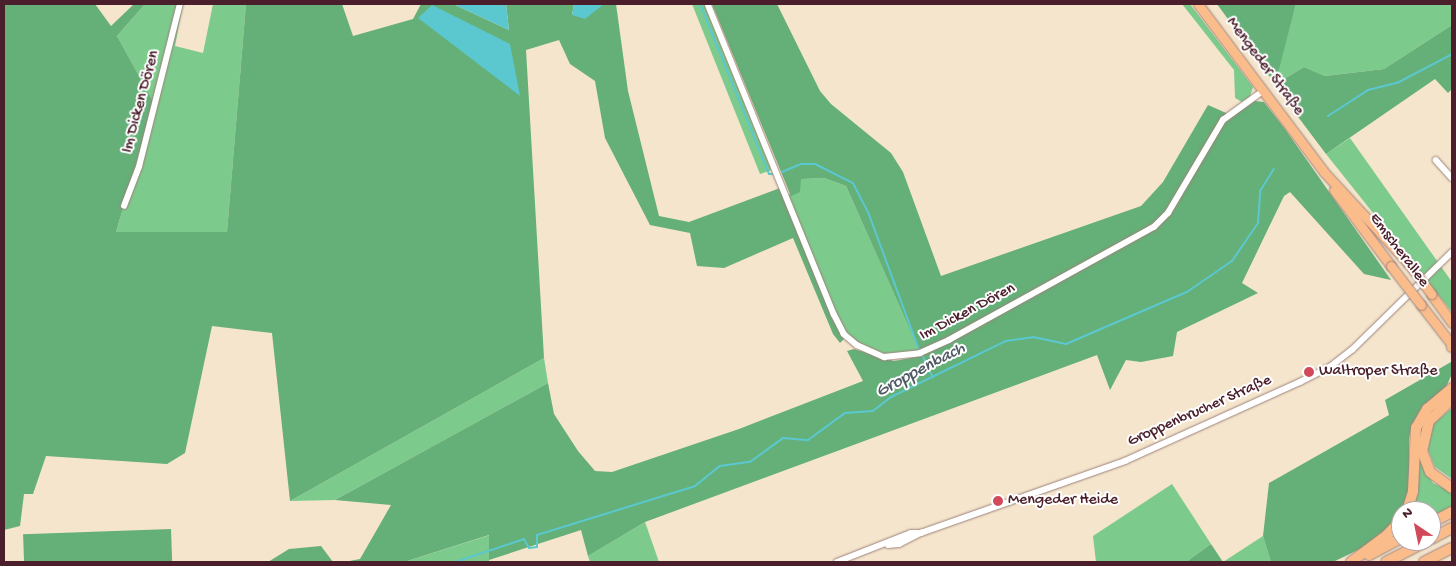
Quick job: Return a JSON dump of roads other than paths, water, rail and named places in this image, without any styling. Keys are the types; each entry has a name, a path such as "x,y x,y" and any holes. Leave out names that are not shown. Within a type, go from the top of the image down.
{"highway":[{"path":"1451,390 1429,421 1422,451 1430,472 1452,488"},
{"path":"1410,501 1413,491 1416,428 1427,408 1451,390"},
{"path":"1353,562 1391,531"},
{"path":"1353,562 1391,543"},
{"path":"1424,562 1452,548"},
{"path":"1386,562 1407,551"}],"main road":[{"name":"Mengeder Straße","path":"1198,4 1306,149"},
{"name":"Emscherallee","path":"1306,149 1452,346"},
{"name":"Emscherallee","path":"1324,172 1408,263 1452,323"}],"street":[{"name":"Im Dicken Dören","path":"124,206 139,167 180,4"},
{"name":"Im Dicken Dören","path":"708,4 841,327 857,345 884,357 914,355 949,340 1154,227 1168,213 1223,120 1263,91"},
{"path":"1436,160 1452,178"},
{"name":"Groppenbrucher Straße","path":"837,562 887,545 900,544 921,533 1125,461 1326,369 1358,344 1452,252"}],"water":[{"path":"453,4 506,4 509,30"},
{"path":"574,4 604,4 585,19 572,15"},
{"path":"432,5 510,44 520,96 418,18"}],"waterway":[{"path":"700,4 769,174 775,174"},
{"name":"Groppenbach","path":"1328,116 1368,90 1399,82 1452,54"},
{"path":"782,172 801,164 815,164 853,183 868,212 919,350"},
{"name":"Groppenbach","path":"455,562 524,539 529,548 537,547 537,535 695,486 720,466 750,462 783,438 808,440 845,413 873,411 891,397 1006,341 1033,337 1066,344 1187,292 1232,261 1258,223 1260,191 1274,169"},
{"path":"922,355 933,378"}],"place":[{"name":"Waltroper Straße","path":"1309,372"},
{"name":"Mengeder Heide","path":"998,501"}]}
